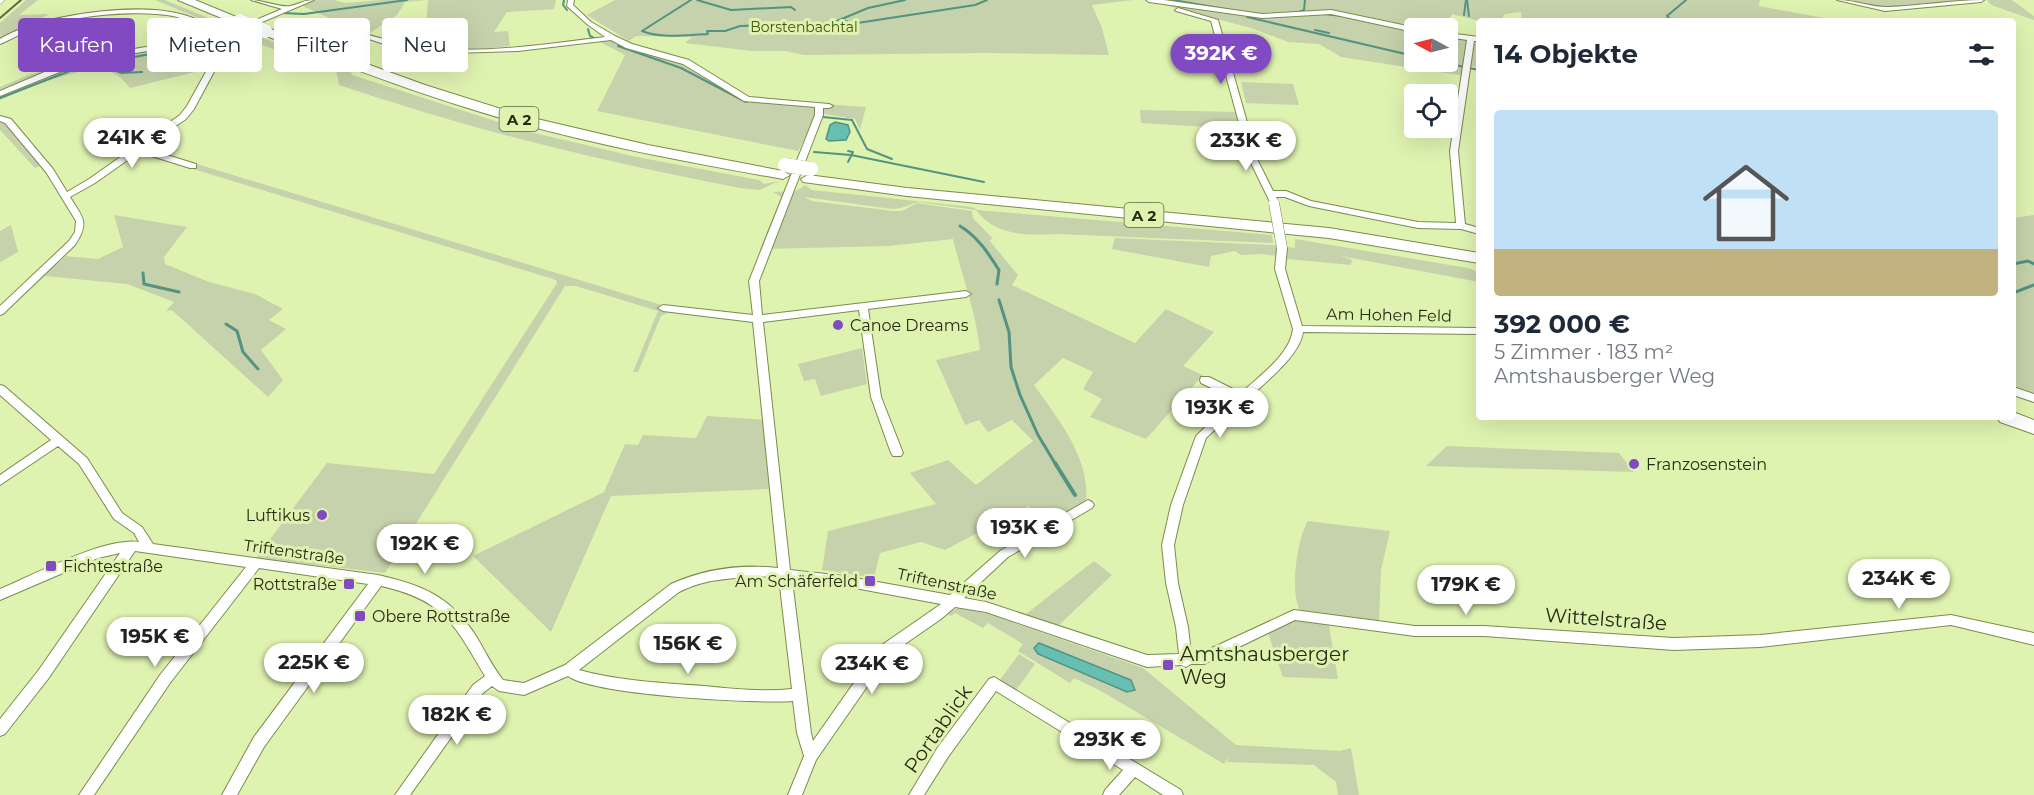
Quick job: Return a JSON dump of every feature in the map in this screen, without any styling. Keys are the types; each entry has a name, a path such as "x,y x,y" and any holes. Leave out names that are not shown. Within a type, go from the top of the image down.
{"highway":[{"name":"A 2","path":"184,0 240,21 271,27"},
{"name":"A 2","path":"212,0 253,15 271,27 414,87 515,118 662,153 784,170 939,196 1329,233 1476,258"},
{"name":"A 2","path":"809,174 1327,222 1476,247"},
{"path":"2016,407 2034,414"},
{"path":"2014,420 2034,427"}],"street":[{"path":"254,0 289,9"},
{"path":"262,21 311,0"},
{"path":"571,0 569,5 574,11 612,38 628,46 686,62 747,99 824,106 754,281 755,314 759,319 775,491 799,694 804,733 811,756"},
{"path":"1149,0 1262,16 1331,12 1404,28"},
{"path":"1149,0 1214,20 1254,161 1272,198 1282,248 1280,269 1298,329 1297,338 1290,350 1244,399 1201,436 1177,505 1168,545 1186,661"},
{"path":"1840,0 1885,9 1981,0"},
{"path":"0,42 22,28 118,13 175,15 181,18"},
{"path":"1458,37 1473,40 1454,151 1461,226"},
{"path":"370,38 411,48 476,52 612,38"},
{"path":"0,94 64,67 111,55 147,50"},
{"path":"65,196 138,149 191,107 208,72"},
{"path":"0,118 8,122 50,171 80,221 79,232 72,243 0,312"},
{"path":"1222,129 1247,133"},
{"path":"138,149 193,166"},
{"path":"1272,198 1287,194 1309,203 1418,225 1461,226 1476,230"},
{"path":"663,308 759,319 966,294"},
{"path":"863,306 876,397 897,453"},
{"name":"Am Hohen Feld","path":"1298,329 1476,331"},
{"path":"1205,380 1244,399"},
{"path":"0,389 83,461 118,516 138,530 148,546"},
{"path":"2016,392 2034,398"},
{"path":"0,481 58,440"},
{"path":"795,795 811,756 884,651 955,600 1004,554 1088,505"},
{"path":"0,730 43,675 132,546"},
{"name":"Triftenstraße","path":"0,595 96,553 132,546 148,546 255,564 378,580 418,589 445,607 470,638 500,685 509,689 524,689 570,669 675,588 694,579 738,572 786,572 986,607 1147,661"},
{"path":"86,795 165,679 255,564"},
{"path":"229,795 260,742 378,580"},
{"name":"Wittelstraße","path":"1147,661 1186,661 1204,658 1294,615 1414,631 1484,631 1674,644 1760,641 1952,620 2034,639"},
{"path":"570,669 576,675 648,686 697,691 799,694"},
{"path":"402,795 478,689 493,677"},
{"name":"Portablick","path":"916,795 943,752 994,683 1176,795"},
{"path":"1110,795 1133,769"}],"green space":[{"path":"26,0 38,0 19,15 50,14 41,18 18,18 18,29 0,41 0,23"},
{"path":"155,0 165,0 208,18 198,18"},
{"path":"305,0 335,0 345,3 428,0 405,2 397,15 392,18 382,18 382,25 370,33 370,18 329,18 296,3"},
{"path":"428,0 556,0 554,9 507,12 494,32 508,31 510,46 468,49 468,18 427,18"},
{"name":"Borstenbachtal","path":"615,0 1133,0 1092,5 1102,28 1109,55 986,53 804,55 785,51 752,51 685,43 692,37 636,36 629,41 587,15"},
{"path":"1146,0 1760,0 1759,6 1823,18 1522,18 1521,12 1505,14 1502,18 1476,18 1476,20 1452,14 1450,18 1404,18 1404,67 1341,57 1319,44 1288,42 1254,29"},
{"path":"1853,0 1987,0 1886,10 1855,5"},
{"path":"1987,0 2012,0 2034,16 2034,20 1991,5"},
{"path":"262,38 274,42 274,49 262,45"},
{"path":"1458,38 1476,40 1476,67 1468,65 1465,76 1439,72 1458,72"},
{"path":"612,41 684,63 756,99 866,107 860,130 855,119 818,113 798,151 597,111 625,55 600,42"},
{"path":"147,49 147,72 195,72 130,88 120,77 111,72 135,72 135,52"},
{"path":"78,72 42,82 0,100 0,87 31,74"},
{"path":"205,72 215,72 202,95 191,98"},
{"path":"336,72 351,72 352,75 526,131 637,157 759,180 764,184 779,181 759,190 740,188 588,156 488,131 339,85"},
{"path":"1241,82 1293,84 1299,105 1246,103"},
{"path":"1140,110 1238,112 1242,129 1141,123"},
{"path":"0,117 12,120 40,166 35,168 0,130"},
{"path":"197,164 665,306 667,313 661,316 638,372 633,372 658,311 576,286 565,286 385,573 256,558 327,463 434,474 557,283 556,280 190,168"},
{"path":"805,185 812,190 972,207 978,210 1272,235 1273,243 1024,234 1002,230 984,219 976,210 918,202 892,209 804,197 812,201 893,211 902,211 917,203 972,211 973,218 993,239 989,240 1018,275 1012,285 1135,343 1166,309 1214,332 1183,366 1203,375 1146,439 1090,417 1102,399 1083,389 1093,372 1063,358 1034,385 1062,425 1078,454 1086,485 1086,501 1046,526 1029,506 945,550 921,542 880,553 874,578 822,570 828,531 936,504 910,473 948,460 976,485 1033,441 1012,420 988,432 979,420 965,425 936,360 980,350 972,308 953,239 889,246 760,249 781,197 773,192 796,191"},
{"path":"114,215 187,227 164,257 165,264 209,282 255,294 283,309 269,320 286,329 261,350 283,380 268,397 172,310 166,311 174,302 127,284 45,276 10,308 9,297 48,261 60,262 65,256 98,259 123,247"},
{"path":"2034,215 2034,396 2016,391 2016,218"},
{"path":"11,225 18,252 0,262 0,231"},
{"path":"1115,238 1277,245 1277,256 1241,255 1235,251 1211,256 1209,267 1112,249"},
{"path":"1295,239 1468,268 1476,271 1476,281 1341,256 1352,260 1351,265 1287,259 1288,247 1295,248"},
{"path":"862,348 867,384 821,396 815,379 804,381 798,364"},
{"path":"707,416 767,420 769,489 611,496 551,632 473,556 604,492 625,444 638,445 643,435 696,438"},
{"path":"1447,446 1619,453 1634,472 1426,466"},
{"path":"1308,521 1390,531 1381,570 1379,622 1327,614 1338,679 1283,677 1267,630 1301,612 1295,593 1296,566 1301,540"},
{"path":"1094,561 1112,575 1059,625 1026,614"},
{"path":"959,608 989,614 1143,668 1236,745 1340,751 1351,748 1359,795 1338,795 1336,782 1314,765 1227,762 1229,756 1224,764 1101,691 1074,678 1070,683 1018,651 1023,644 988,623 983,628 955,613 951,616 946,613"},
{"path":"1019,654 1035,664 1016,690 1000,680"}],"water":[{"path":"835,122 848,125 850,132 846,140 829,141 826,139 830,125"},
{"path":"1039,643 1131,680 1135,690 1127,692 1038,654 1034,648"}],"waterway":[{"path":"282,13 304,14 407,0"},
{"path":"564,0 563,5 567,10"},
{"path":"691,0 642,31 666,36 683,36 708,34 707,31 725,31 740,26 832,23 868,8 905,0"},
{"path":"697,0 731,10 791,7 795,10"},
{"path":"843,19 851,24 975,5 987,0"},
{"path":"1173,0 1231,10"},
{"path":"1299,12 1304,10 1305,0"},
{"path":"1464,15 1466,0"},
{"path":"1467,0 1469,16"},
{"path":"1669,18 1667,16 1686,0"},
{"path":"1325,14 1342,16"},
{"path":"1247,17 1404,54"},
{"path":"588,29 590,36 594,38"},
{"path":"1315,30 1329,33"},
{"path":"1458,38 1476,41"},
{"path":"618,46 681,68 746,102"},
{"path":"0,98 80,67 147,55"},
{"path":"1458,66 1476,69"},
{"path":"119,72 142,72"},
{"path":"823,117 852,120 867,149 892,159"},
{"path":"848,151 853,152 851,155"},
{"path":"814,152 851,155"},
{"path":"848,162 851,155"},
{"path":"851,155 984,182"},
{"path":"960,226 977,240 999,270 997,284"},
{"path":"2016,263 2028,261 2034,264"},
{"path":"143,273 144,284 179,292"},
{"path":"2016,292 2034,285"},
{"path":"999,300 1009,332 1011,367 1020,395 1038,435 1056,465"},
{"path":"226,324 237,331 243,352 258,369"},
{"path":"1055,463 1075,495"}],"railway":[{"path":"0,18 21,0"}],"place":[{"name":"Canoe Dreams","path":"838,325"},
{"name":"Franzosenstein","path":"1634,464"},
{"name":"Luftikus","path":"322,515"},
{"name":"Fichtestraße","path":"51,566"},
{"name":"Am Schäferfeld","path":"870,581"},
{"name":"Rottstraße","path":"349,584"},
{"name":"Obere Rottstraße","path":"360,616"},
{"name":"Amtshausberger Weg","path":"1168,665"}]}
